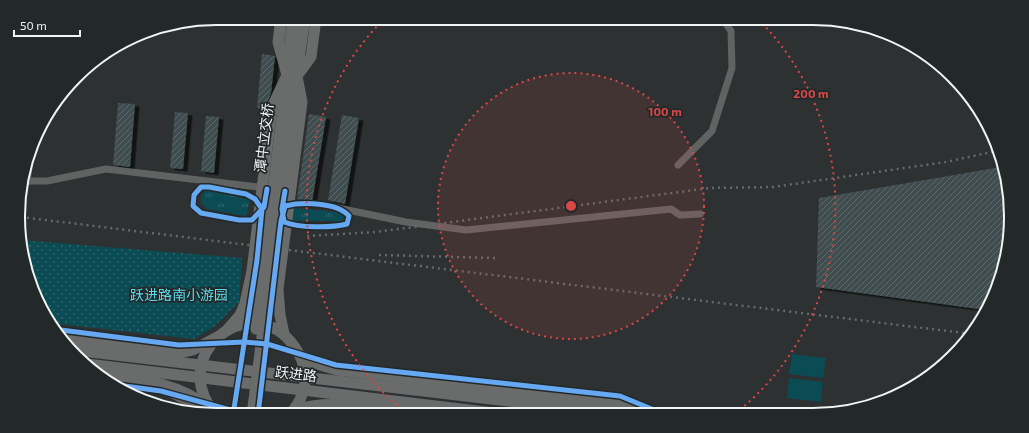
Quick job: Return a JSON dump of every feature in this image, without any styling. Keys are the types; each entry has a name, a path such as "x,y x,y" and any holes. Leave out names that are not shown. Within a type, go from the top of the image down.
{"main road":[{"path":"280,25 278,42 302,102 278,289 280,315 284,334"},
{"path":"292,75 294,25"},
{"path":"292,75 303,25"},
{"path":"212,408 202,389 200,370 206,352 240,315 246,303 252,271 272,107 292,75 311,57 315,25"},
{"name":"潭中立交桥","path":"253,408 290,120 292,75"},
{"name":"潭中立交桥","path":"245,408 292,75"},
{"path":"70,339 180,353 197,348 240,325 266,325 284,334 295,346 303,360 305,373 304,386 300,398 294,408"},
{"name":"跃进路","path":"80,351 608,408"},
{"path":"303,360 337,370 610,408"},
{"name":"跃进路","path":"96,365 452,408"},
{"path":"114,378 171,386 194,396 209,408"},
{"path":"302,408 329,403 367,408"}],"street":[{"path":"267,188 287,25"},
{"path":"29,182 47,180 106,169 285,191 308,25"},
{"path":"678,165 712,132 732,68 731,31 727,25"},
{"path":"279,93 298,96"},
{"path":"333,206 406,222 466,230 671,209 680,215 700,214"},
{"path":"124,384 162,388 193,406"}],"green space":[{"path":"210,189 250,200 246,216 207,209 201,203 201,197 205,190"},
{"path":"292,208 340,212 344,217 342,221 290,221"},
{"name":"跃进路南小游园","path":"27,240 242,258 239,302 215,326 194,339 58,324 45,301 35,278"},
{"path":"792,354 826,358 823,378 789,374"},
{"path":"789,378 823,382 821,402 787,398"}],"building":[{"path":"262,54 275,56 271,93 265,109 257,108"},
{"path":"118,103 135,104 130,167 113,165"},
{"path":"175,112 188,113 183,169 170,168"},
{"path":"309,114 326,117 312,202 297,199"},
{"path":"342,115 359,118 345,204 328,200"},
{"path":"206,116 219,117 214,173 201,171"},
{"path":"997,168 1004,204 1004,229 994,278 980,309 816,287 819,198"}],"railway":[{"path":"307,236 376,232 710,188 773,187 946,162 993,152"},
{"path":"25,217 964,333"},
{"path":"379,255 495,258"}],"cycle path":[{"path":"201,187 209,187 246,194 255,199 262,209 252,220 239,220 201,213 193,206 194,195 201,187"},
{"path":"262,209 264,207 267,189"},
{"path":"283,214 282,209 285,191"},
{"path":"319,204 344,211 349,216 347,224 315,227 284,222 283,214 285,206 319,204"},
{"path":"234,408 257,260 262,209"},
{"path":"259,408 283,214"},
{"path":"63,330 179,345 244,342 267,344 336,365 620,396 649,408"},
{"path":"130,387 161,391 223,408"}]}
